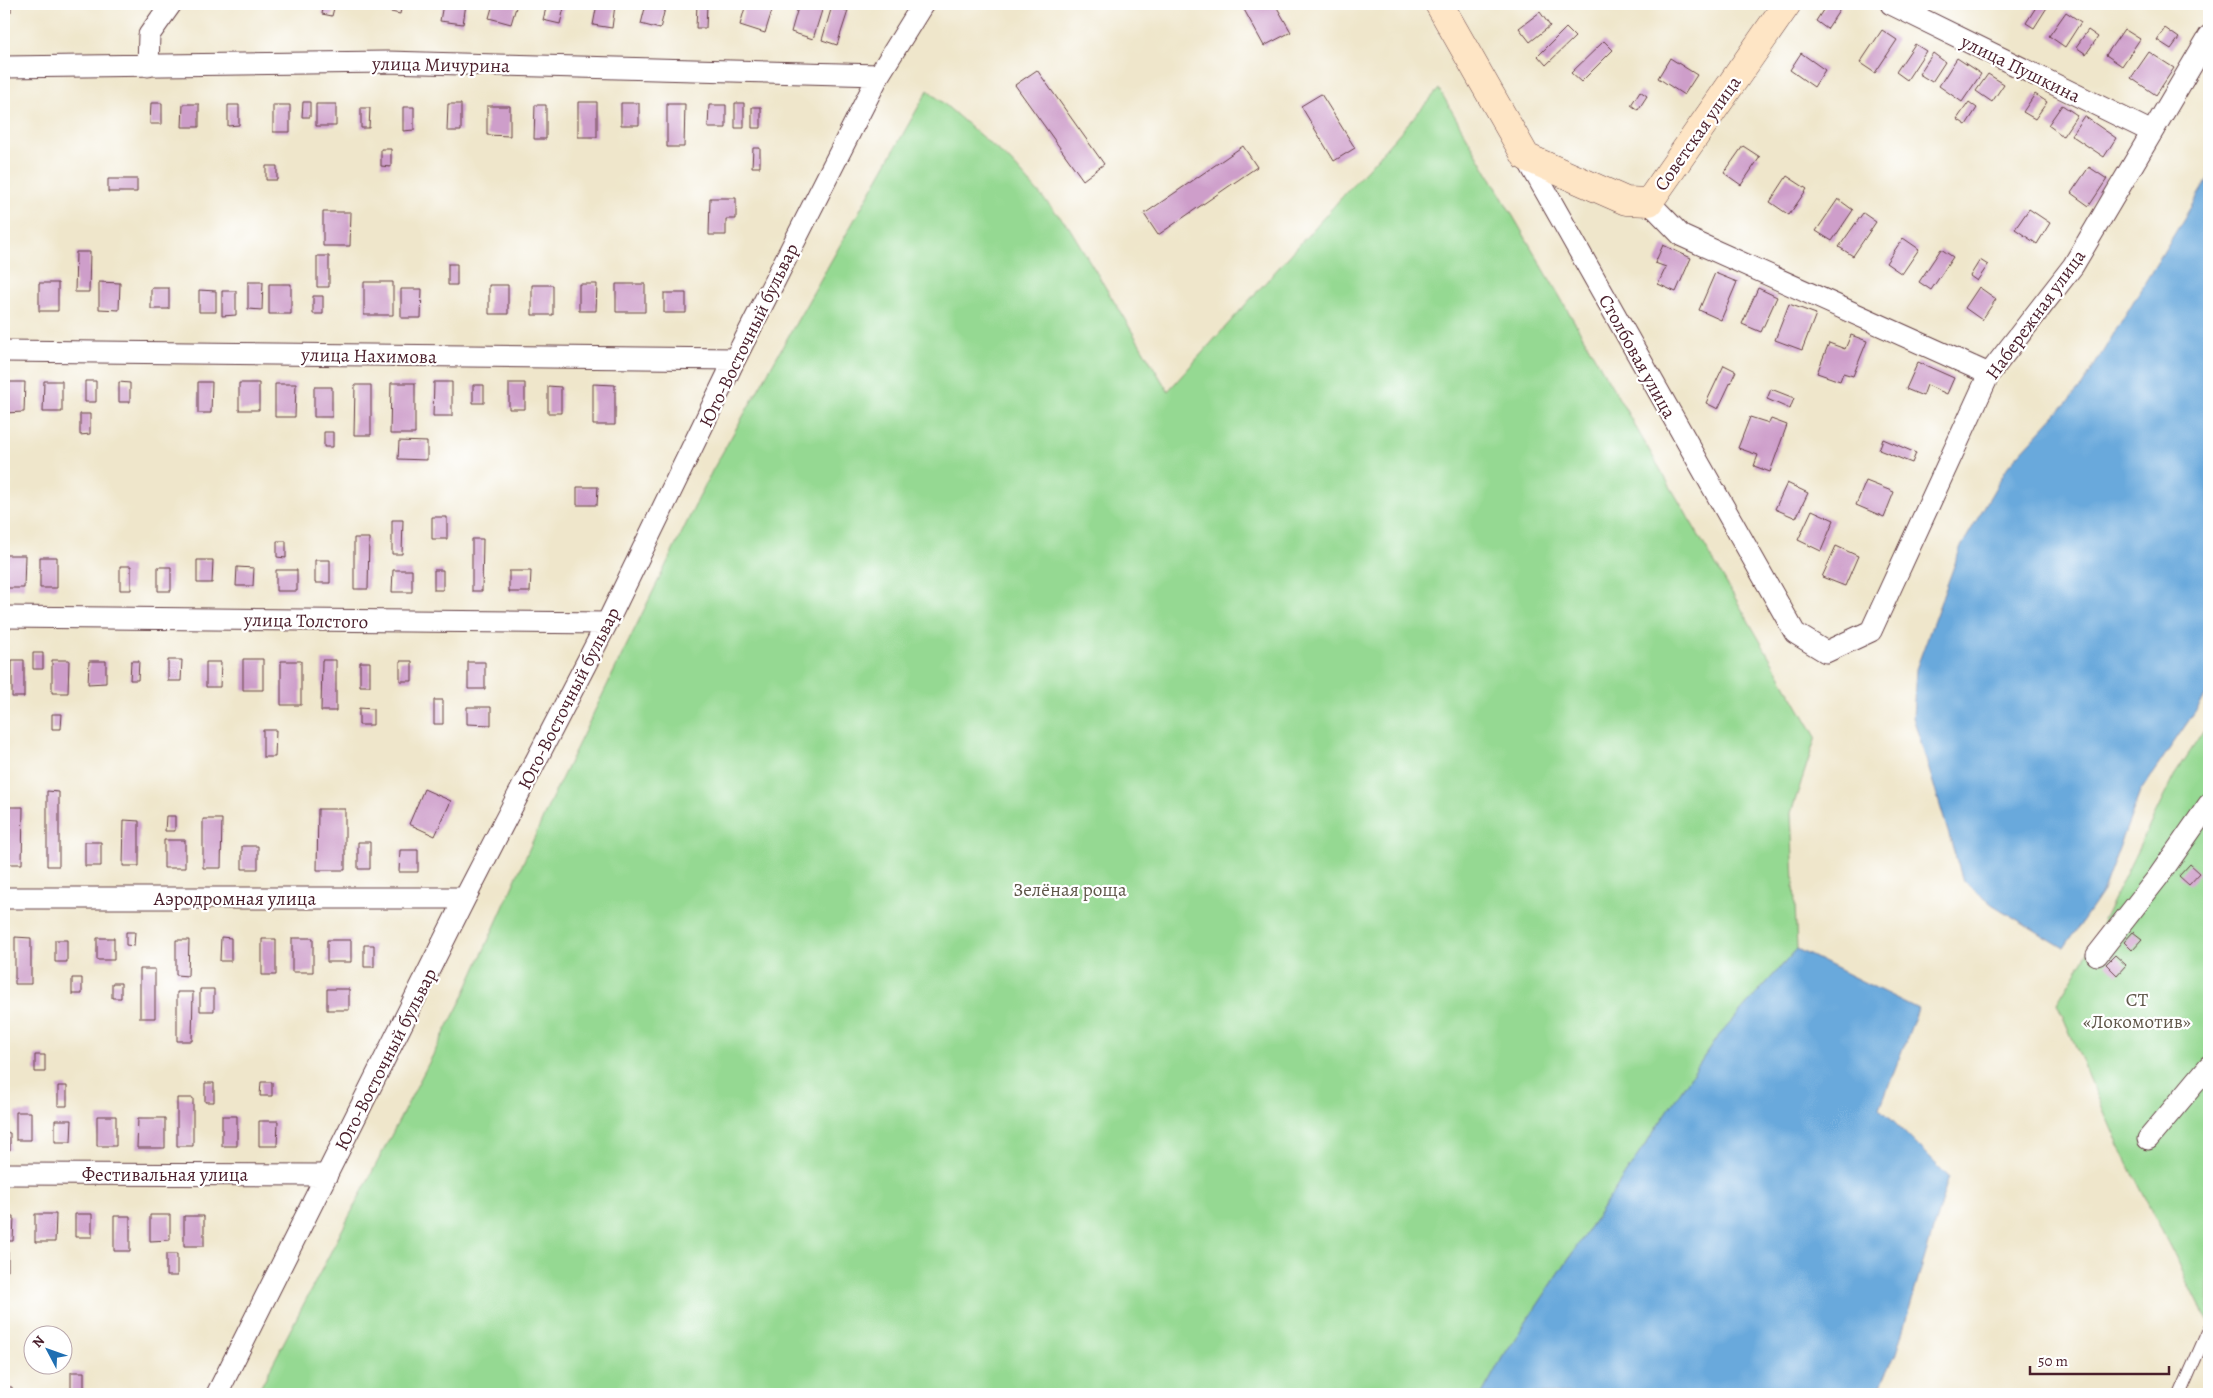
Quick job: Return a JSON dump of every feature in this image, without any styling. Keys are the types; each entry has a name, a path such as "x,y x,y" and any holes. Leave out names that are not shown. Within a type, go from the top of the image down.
{"street":[{"path":"148,66 149,35 171,4"},
{"name":"Юго-Восточный бульвар","path":"217,1394 465,898 608,623 735,359 879,75 923,4"},
{"name":"Столбовая улица","path":"1439,4 1795,633 1826,652 1871,631"},
{"name":"Советская улица","path":"1526,157 1626,201 1649,202 1787,4"},
{"name":"улица Пушкина","path":"1891,4 2152,132"},
{"name":"Набережная улица","path":"1871,631 1989,374 2073,266 2209,36"},
{"name":"улица Мичурина","path":"4,66 148,66 387,62 879,75"},
{"path":"1649,202 1682,236 1989,374"},
{"name":"улица Нахимова","path":"4,351 735,359"},
{"name":"улица Толстого","path":"4,617 608,623"},
{"path":"2097,955 2158,877 2209,804"},
{"name":"Аэродромная улица","path":"4,898 465,898"},
{"path":"2148,1139 2209,1066"},
{"name":"Фестивальная улица","path":"4,1174 327,1174"}],"lane":[{"path":"2180,1394 2209,1328"}],"green space":[{"name":"Зелёная роща","path":"1439,89 1816,737 1791,813 1797,949 1716,1039 1502,1358 1482,1394 257,1394 463,997 551,800 712,471 928,90 1011,162 1069,227 1168,391"},
{"name":"СТ «Локомотив»","path":"2209,723 2209,1324 2118,1144 2057,1003 2085,957 2174,776"}],"water":[{"path":"2209,177 2209,691 2140,792 2103,891 2064,948 1993,905 1963,881 1913,717 1916,669 1961,547 2008,466 2082,386"},
{"path":"1797,949 1918,1009 1880,1108 1949,1177 1896,1353 1877,1394 1482,1394 1502,1358 1716,1039"}],"building":[{"path":"4,4 11,4 11,12 4,12"},
{"path":"324,4 335,4 332,16 322,14"},
{"path":"393,4 402,4 400,14 391,12"},
{"path":"443,4 466,4 463,24 440,21"},
{"path":"493,4 517,4 511,24 489,18"},
{"path":"547,4 565,4 560,24 543,20"},
{"path":"597,4 615,5 612,28 593,25"},
{"path":"646,4 666,4 660,29 641,24"},
{"path":"697,4 707,4 706,28 696,28"},
{"path":"746,4 774,4 765,33 740,25"},
{"path":"799,4 824,4 813,39 791,32"},
{"path":"1241,4 1275,4 1291,32 1264,46"},
{"path":"1827,4 1834,4 1841,8 1827,29 1816,21"},
{"path":"2038,4 2048,6 2034,28 2026,23"},
{"path":"832,6 848,11 837,45 822,40"},
{"path":"1540,12 1550,26 1530,42 1519,28"},
{"path":"2066,12 2081,22 2065,47 2049,36"},
{"path":"1566,28 1575,37 1546,65 1538,56"},
{"path":"2165,28 2179,38 2171,49 2157,40"},
{"path":"2124,29 2140,39 2122,66 2106,55"},
{"path":"1882,30 1897,40 1875,73 1860,63"},
{"path":"2088,30 2098,37 2086,54 2076,47"},
{"path":"1604,41 1613,50 1581,82 1571,73"},
{"path":"1915,44 1926,51 1907,80 1896,72"},
{"path":"2149,52 2174,68 2156,95 2131,78"},
{"path":"1801,53 1825,70 1814,87 1790,70"},
{"path":"1933,53 1945,62 1932,82 1919,74"},
{"path":"1670,58 1697,75 1684,95 1658,78"},
{"path":"1957,58 1981,74 1962,102 1939,86"},
{"path":"1037,70 1104,164 1083,180 1015,85"},
{"path":"1988,74 2004,84 1992,102 1976,91"},
{"path":"1640,91 1647,96 1638,110 1631,105"},
{"path":"1321,94 1355,148 1334,161 1301,106"},
{"path":"2035,94 2047,102 2035,119 2023,112"},
{"path":"303,102 310,102 310,117 302,117"},
{"path":"578,102 597,102 597,137 578,137"},
{"path":"1969,102 1977,108 1966,125 1957,119"},
{"path":"151,103 162,103 162,124 150,124"},
{"path":"621,103 639,103 639,125 621,125"},
{"path":"735,103 744,103 744,128 735,128"},
{"path":"183,104 199,104 199,127 182,127"},
{"path":"316,104 336,104 336,126 316,126"},
{"path":"448,104 461,104 461,131 447,131"},
{"path":"667,104 685,104 684,147 667,147"},
{"path":"228,105 239,105 239,125 228,126"},
{"path":"273,105 290,105 290,132 273,132"},
{"path":"535,105 546,105 546,139 534,139"},
{"path":"709,105 726,105 726,128 708,128"},
{"path":"2062,105 2077,115 2063,136 2048,125"},
{"path":"487,106 510,106 510,136 487,135"},
{"path":"403,107 414,107 414,130 403,131"},
{"path":"752,107 761,107 761,128 752,128"},
{"path":"361,108 370,108 369,128 361,128"},
{"path":"2084,116 2116,138 2104,157 2071,135"},
{"path":"1243,146 1257,167 1158,235 1144,214"},
{"path":"1743,146 1760,157 1741,185 1724,173"},
{"path":"753,148 760,148 760,167 752,167"},
{"path":"381,149 391,149 391,167 381,166"},
{"path":"266,166 277,166 277,180 266,180"},
{"path":"2089,167 2107,179 2089,206 2071,193"},
{"path":"1787,176 1807,189 1789,215 1770,202"},
{"path":"108,179 137,179 137,192 108,192"},
{"path":"710,198 736,198 736,219 726,219 726,235 709,235"},
{"path":"1838,199 1853,210 1832,241 1816,231"},
{"path":"2029,209 2050,223 2037,244 2015,229"},
{"path":"323,212 351,212 350,246 323,246"},
{"path":"1863,213 1876,222 1853,256 1839,247"},
{"path":"1903,238 1919,249 1902,274 1886,263"},
{"path":"1663,245 1691,258 1676,292 1658,284 1666,267 1655,263"},
{"path":"1941,249 1953,257 1931,290 1919,282"},
{"path":"76,252 90,252 89,292 75,292"},
{"path":"317,256 329,256 329,287 317,287"},
{"path":"1980,260 1988,265 1977,281 1970,276"},
{"path":"448,264 457,264 457,285 448,285"},
{"path":"1715,273 1737,282 1721,320 1699,310"},
{"path":"99,282 120,283 119,310 99,309"},
{"path":"248,282 263,282 262,310 248,309"},
{"path":"364,282 393,282 393,315 364,315"},
{"path":"39,283 58,283 58,311 39,311"},
{"path":"269,284 291,284 291,314 269,314"},
{"path":"579,284 597,284 596,311 579,311"},
{"path":"616,284 645,284 645,312 616,312"},
{"path":"489,285 508,285 508,314 489,314"},
{"path":"532,285 553,285 553,315 532,315"},
{"path":"1979,287 1996,299 1982,320 1965,308"},
{"path":"151,288 169,288 169,309 151,309"},
{"path":"1758,288 1777,297 1761,332 1742,324"},
{"path":"401,289 422,289 421,318 401,318"},
{"path":"199,290 216,291 216,312 199,312"},
{"path":"222,291 236,291 236,315 222,316"},
{"path":"664,293 686,293 686,313 664,313"},
{"path":"313,296 323,296 323,314 313,314"},
{"path":"1789,304 1816,314 1802,350 1775,340"},
{"path":"1851,335 1867,341 1853,376 1843,373 1840,381 1817,373 1829,343 1845,349"},
{"path":"1918,362 1954,378 1947,394 1927,385 1923,396 1906,389"},
{"path":"1724,365 1736,371 1718,409 1706,403"},
{"path":"44,381 62,381 62,412 43,412"},
{"path":"85,381 96,381 96,402 85,402"},
{"path":"4,382 25,382 24,412 4,413"},
{"path":"119,382 130,383 130,402 119,402"},
{"path":"198,382 212,382 211,413 198,413"},
{"path":"434,382 452,382 452,416 433,416"},
{"path":"239,383 259,383 259,410 239,410"},
{"path":"391,383 415,383 415,434 390,434"},
{"path":"509,383 525,383 525,409 509,409"},
{"path":"275,384 296,384 295,417 275,417"},
{"path":"593,384 615,385 615,425 593,425"},
{"path":"355,385 371,385 371,435 354,435"},
{"path":"473,385 484,385 484,403 473,403"},
{"path":"548,386 561,387 561,413 548,413"},
{"path":"314,387 332,387 332,417 314,417"},
{"path":"1771,389 1794,398 1790,409 1767,399"},
{"path":"80,414 90,414 90,434 80,435"},
{"path":"1750,417 1769,423 1771,419 1787,425 1770,472 1754,466 1758,455 1738,448"},
{"path":"324,432 333,432 333,447 324,447"},
{"path":"1883,439 1916,453 1912,463 1879,450"},
{"path":"399,441 427,442 427,460 398,459"},
{"path":"1866,481 1894,492 1884,517 1856,505"},
{"path":"1787,483 1808,493 1796,518 1775,509"},
{"path":"577,487 598,487 597,505 577,505"},
{"path":"1812,510 1834,520 1821,551 1798,540"},
{"path":"432,517 447,517 447,539 432,539"},
{"path":"392,520 403,520 402,554 392,554"},
{"path":"354,538 369,538 368,589 354,589"},
{"path":"472,539 483,539 482,591 472,591"},
{"path":"277,541 286,541 286,558 277,557"},
{"path":"1836,546 1858,556 1845,586 1822,577"},
{"path":"4,555 25,555 24,588 4,588"},
{"path":"40,557 57,557 57,588 40,588"},
{"path":"197,560 213,560 212,583 197,583"},
{"path":"315,560 330,560 330,583 315,583"},
{"path":"120,566 131,566 131,590 120,590"},
{"path":"158,567 171,567 171,591 158,591"},
{"path":"237,567 254,568 253,586 236,586"},
{"path":"276,570 297,570 297,591 276,591"},
{"path":"393,570 412,570 412,592 392,592"},
{"path":"434,570 443,570 443,590 434,590"},
{"path":"509,571 531,571 530,592 509,592"},
{"path":"33,653 43,653 43,669 33,669"},
{"path":"243,659 263,659 263,690 243,690"},
{"path":"12,660 24,660 24,697 12,697"},
{"path":"52,660 69,660 68,693 52,693"},
{"path":"168,660 182,660 181,681 168,681"},
{"path":"322,660 336,660 336,711 321,711"},
{"path":"89,661 106,661 106,683 88,684"},
{"path":"131,661 139,661 138,680 130,680"},
{"path":"281,661 301,661 301,705 281,705"},
{"path":"400,661 412,661 412,681 400,681"},
{"path":"206,662 221,662 220,687 206,687"},
{"path":"360,662 370,662 370,686 360,686"},
{"path":"468,662 485,662 485,689 468,689"},
{"path":"434,700 443,700 443,724 434,724"},
{"path":"467,707 491,707 491,725 467,724"},
{"path":"359,708 373,709 373,725 359,725"},
{"path":"52,714 62,714 61,729 52,729"},
{"path":"263,730 276,730 275,757 263,757"},
{"path":"424,789 451,801 435,836 409,824"},
{"path":"47,791 59,792 59,866 47,866"},
{"path":"8,807 23,807 22,864 7,864"},
{"path":"318,809 345,809 345,870 317,870"},
{"path":"166,816 175,816 175,831 165,831"},
{"path":"203,819 222,819 221,868 203,868"},
{"path":"124,820 139,821 139,866 123,866"},
{"path":"164,840 185,840 185,868 164,868"},
{"path":"85,842 101,842 101,866 85,866"},
{"path":"358,842 370,842 370,869 358,869"},
{"path":"242,846 258,846 258,869 242,869"},
{"path":"400,850 418,850 418,872 399,872"},
{"path":"2190,864 2200,873 2189,885 2179,876"},
{"path":"126,932 135,932 134,946 126,945"},
{"path":"2133,932 2142,939 2132,950 2124,942"},
{"path":"15,937 31,938 31,984 15,984"},
{"path":"221,937 231,938 231,961 220,961"},
{"path":"97,938 114,938 114,960 97,960"},
{"path":"292,938 313,938 313,972 292,972"},
{"path":"262,939 276,939 276,975 262,975"},
{"path":"55,940 67,940 67,962 55,962"},
{"path":"176,940 189,940 188,976 176,975"},
{"path":"327,940 351,940 351,962 327,962"},
{"path":"364,945 374,945 374,967 364,967"},
{"path":"2115,955 2126,965 2117,975 2106,964"},
{"path":"140,969 155,969 155,1018 140,1018"},
{"path":"72,978 82,978 82,994 72,994"},
{"path":"112,983 121,983 121,998 112,998"},
{"path":"200,989 214,989 214,1011 200,1011"},
{"path":"327,989 349,989 349,1010 327,1010"},
{"path":"177,992 193,992 192,1041 177,1041"},
{"path":"2209,994 2209,1004 2204,999"},
{"path":"35,1055 45,1055 45,1072 35,1072"},
{"path":"261,1082 272,1082 272,1096 260,1096"},
{"path":"205,1083 214,1083 214,1102 205,1102"},
{"path":"58,1086 67,1086 67,1106 58,1106"},
{"path":"177,1098 193,1098 193,1146 177,1146"},
{"path":"16,1112 31,1112 31,1140 16,1140"},
{"path":"97,1116 116,1116 116,1146 97,1146"},
{"path":"222,1116 237,1116 237,1146 222,1146"},
{"path":"138,1118 165,1118 165,1148 137,1148"},
{"path":"55,1120 72,1120 71,1142 55,1142"},
{"path":"259,1121 278,1121 277,1146 259,1146"},
{"path":"4,1132 10,1133 10,1150 4,1150"},
{"path":"35,1214 56,1214 55,1242 35,1242"},
{"path":"75,1214 92,1214 92,1237 75,1237"},
{"path":"150,1215 170,1215 170,1240 150,1241"},
{"path":"4,1216 14,1216 13,1241 4,1241"},
{"path":"114,1216 130,1216 130,1251 114,1251"},
{"path":"184,1216 204,1216 204,1246 184,1246"},
{"path":"4,1252 8,1252 8,1271 4,1271"},
{"path":"166,1254 177,1254 177,1276 166,1276"},
{"path":"72,1372 84,1372 84,1394 71,1394"},
{"path":"4,1387 12,1387 12,1394 4,1394"}]}
